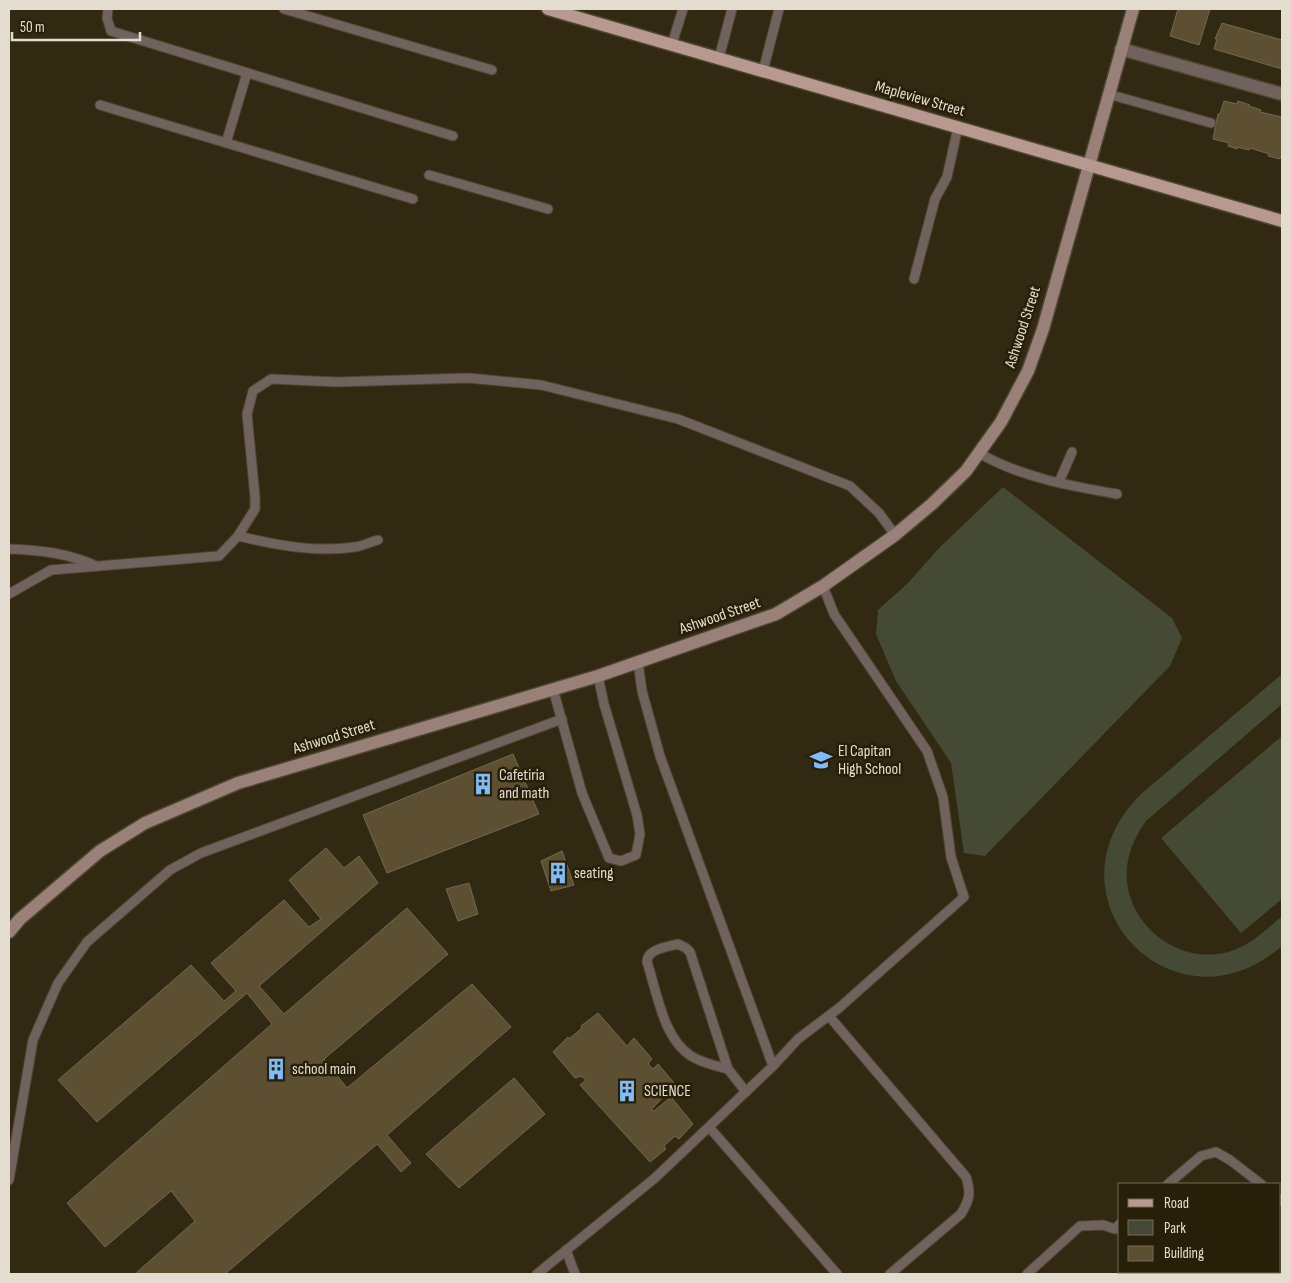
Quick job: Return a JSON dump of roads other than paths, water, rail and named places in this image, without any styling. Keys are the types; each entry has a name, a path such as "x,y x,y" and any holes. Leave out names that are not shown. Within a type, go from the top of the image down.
{"main road":[{"name":"Mapleview Street","path":"548,9 1282,221"},
{"name":"Ashwood Street","path":"9,932 20,919 100,851 145,823 238,783 598,676 776,614 823,586 895,535 932,504 966,470 1001,422 1028,371 1042,329 1133,9"}],"street":[{"path":"1122,48 1282,94"}],"lane":[{"path":"108,9 107,18 111,31 453,136"},
{"path":"284,9 492,70"},
{"path":"672,44 683,9"},
{"path":"719,58 732,9"},
{"path":"762,71 780,9"},
{"path":"226,142 247,72"},
{"path":"1108,94 1211,123"},
{"path":"100,105 413,199"},
{"path":"914,279 935,199 947,177 958,127"},
{"path":"428,175 548,209"},
{"path":"9,594 51,570 219,556 238,536 255,509 247,414 253,391 271,379 336,382 469,378 540,385 678,419 809,468 850,486 879,513 895,535"},
{"path":"979,452 994,462 1014,470 1117,494"},
{"path":"1059,482 1072,452"},
{"path":"238,536 275,544 322,549 356,547 378,540"},
{"path":"9,549 59,553 81,558 97,566"},
{"path":"537,1274 655,1178 773,1066 798,1039 829,1016 964,897 952,857 943,797 927,750 834,614 823,586"},
{"path":"638,662 642,691 660,756 773,1066"},
{"path":"553,689 582,793 609,858 621,861 636,855 640,834 637,814 606,712 598,676"},
{"path":"9,1180 33,1040 58,983 87,942 170,870 200,853 562,719"},
{"path":"728,1069 696,1059 677,1044 669,1032 647,962 650,953 678,944 690,952 728,1069 746,1092"},
{"path":"829,1016 966,1177 970,1190 968,1204 961,1214 890,1274"},
{"path":"709,1127 837,1274"},
{"path":"1169,1183 1201,1156 1216,1152 1230,1160 1260,1183"},
{"path":"1027,1274 1080,1226 1103,1224 1118,1229"},
{"path":"566,1250 575,1274"}],"place":[{"name":"El Capitan High School","path":"821,760"},
{"name":"Cafetiria and math","path":"483,784"},
{"name":"seating","path":"558,873"},
{"name":"school main","path":"276,1069"},
{"name":"SCIENCE","path":"627,1091"}]}
